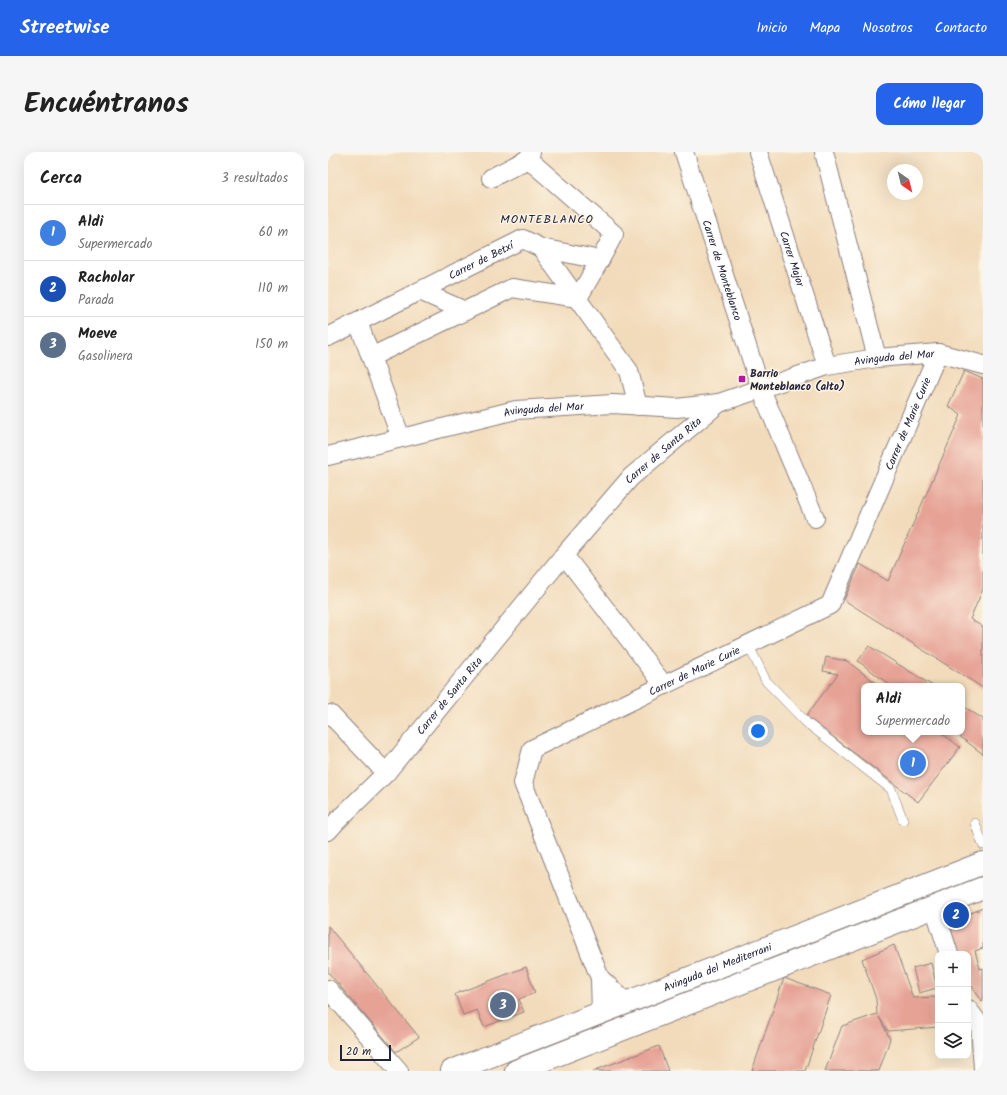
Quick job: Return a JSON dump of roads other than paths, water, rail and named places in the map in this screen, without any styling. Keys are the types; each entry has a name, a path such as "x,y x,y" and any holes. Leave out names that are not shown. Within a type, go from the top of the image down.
{"main road":[{"name":"Avinguda del Mediterrani","path":"452,1071 983,863"},
{"name":"Avinguda del Mediterrani","path":"516,1071 983,888"}],"street":[{"name":"Carrer de Monteblanco","path":"684,152 761,389"},
{"name":"Carrer Major","path":"758,152 827,366"},
{"path":"824,152 876,358"},
{"path":"371,357 512,288 578,298 614,234 530,155 491,178"},
{"name":"Carrer de Betxí","path":"328,337 523,239 541,248 600,260"},
{"name":"Carrer de Betxí","path":"541,248 629,371 638,406"},
{"path":"420,291 465,311"},
{"path":"358,322 401,438"},
{"name":"Avinguda del Mar","path":"328,456 516,410 613,404 677,408 720,403 827,366 876,358 938,353 983,364"},
{"name":"Carrer de Marie Curie","path":"600,1013 600,978 523,783 532,749 830,605 938,353"},
{"path":"761,389 815,518"},
{"name":"Carrer de Santa Rita","path":"331,822 386,773 564,555 631,477 720,403"},
{"path":"564,555 664,685"},
{"path":"328,716 330,714 386,773"},
{"path":"934,907 948,951"},
{"name":"Carrer de Marie Curie","path":"600,978 627,1002"},
{"path":"328,989 399,1071"},
{"path":"971,1012 982,1024 983,1069"}],"lane":[{"path":"748,644 766,681 807,723 891,789 904,820"},
{"path":"975,823 983,845"}],"place":[{"name":"Barrio Monteblanco (alto)","path":"742,379"},
{"name":"Aldi","path":"913,763"},
{"name":"Racholar","path":"956,915"},
{"name":"Moeve","path":"503,1005"}],"district":[{"name":"MONTEBLANCO","path":"547,219"}]}
